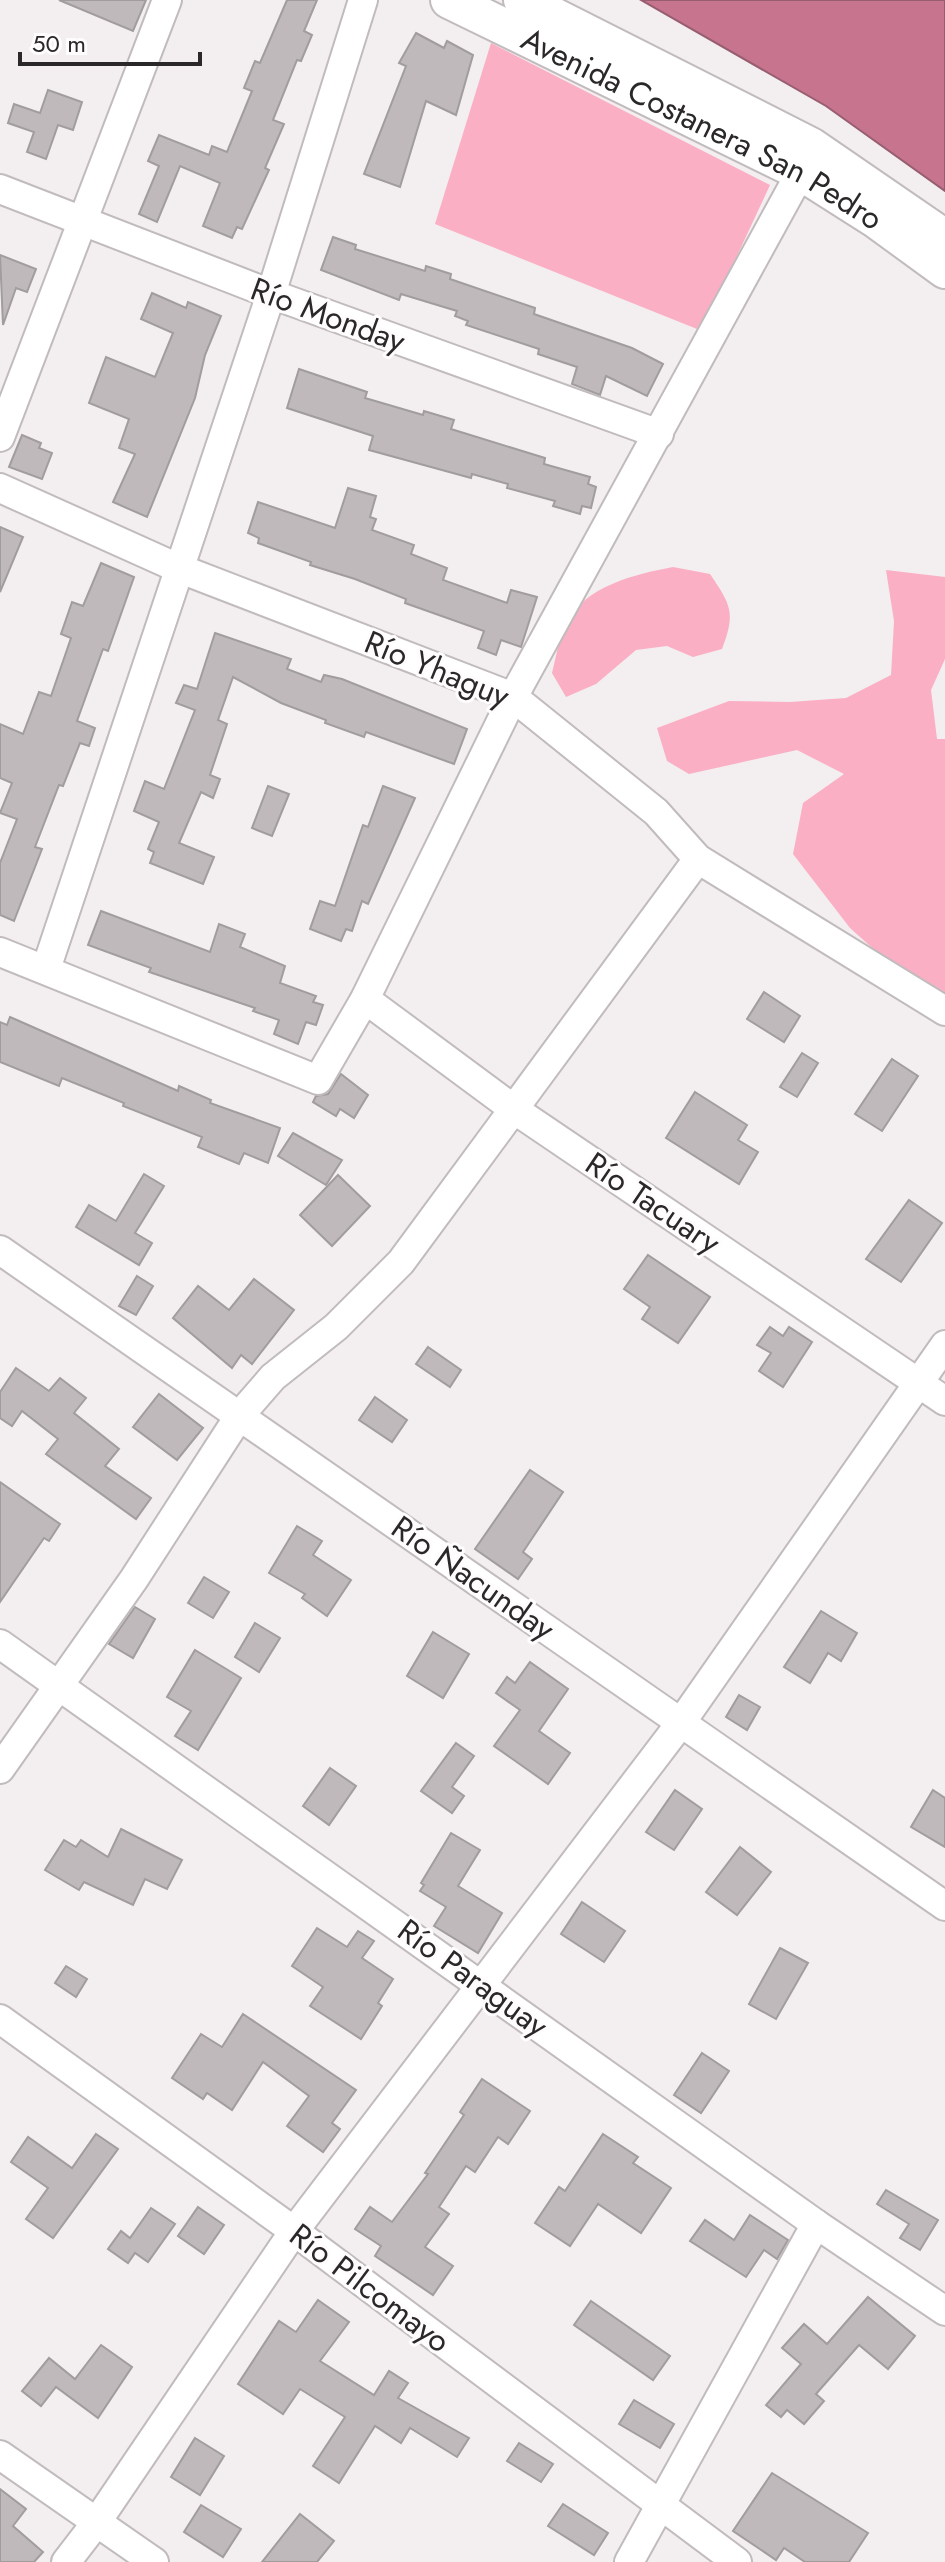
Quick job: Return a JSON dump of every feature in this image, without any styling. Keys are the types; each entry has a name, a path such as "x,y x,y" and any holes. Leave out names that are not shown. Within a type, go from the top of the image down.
{"main road":[{"name":"Avenida Costanera San Pedro","path":"449,0 801,172 875,219 945,270"},
{"name":"Avenida Costanera San Pedro","path":"522,0 811,146 945,238"}],"street":[{"path":"0,437 84,224 167,0"},
{"path":"46,969 271,294 363,0"},
{"path":"0,952 318,1080 365,999 513,697 801,172"},
{"name":"Río Monday","path":"0,189 271,294 659,434"},
{"name":"Río Yhaguy","path":"0,488 178,568 513,697 656,812 698,859 945,1011"},
{"path":"0,1769 134,1579 240,1415 273,1377 336,1327 401,1262 698,859"},
{"name":"Río Tacuary","path":"365,999 515,1110 945,1401"},
{"name":"Río Ñacunday","path":"0,1250 945,1906"},
{"path":"66,2562 96,2523 294,2231 680,1724 945,1345"},
{"name":"Río Paraguay","path":"0,1644 816,2224 945,2311"},
{"name":"Río Pilcomayo","path":"0,2019 294,2231 737,2562"},
{"path":"629,2562 816,2224"},
{"path":"0,2455 154,2562"}],"shaded area":[{"path":"641,0 945,0 945,191 826,106"},
{"path":"491,43 770,185 702,331 435,224"},
{"path":"673,567 710,574 723,594 730,618 722,649 693,657 667,646 636,650 596,684 566,697 552,673 566,624 574,611 585,600 612,584"},
{"path":"886,570 945,577 945,659 931,690 937,739 945,739 945,1002 889,963 850,928 793,854 803,803 844,774 797,750 689,774 667,761 657,728 729,701 790,702 846,698 891,675 894,621"}],"building":[{"path":"59,0 146,0 133,31"},
{"path":"287,0 317,0 304,31 312,35 301,61 297,60 273,120 284,124 265,168 269,170 242,229 237,227 232,238 203,226 220,183 180,166 157,222 139,214 159,166 148,161 159,135 209,155 212,146 227,152 252,91 244,88 255,61 260,63"},
{"path":"416,33 444,48 447,41 473,55 456,115 426,101 400,187 364,174 406,66 399,63"},
{"path":"48,90 82,102 73,130 58,125 46,159 27,152 34,132 8,123 14,104 40,113"},
{"path":"333,237 356,245 355,249 425,271 426,266 451,274 450,279 535,308 534,314 632,348 663,364 647,396 606,376 600,395 572,384 577,367 538,354 539,349 466,325 468,321 455,316 457,311 401,294 399,300 321,270"},
{"path":"0,255 36,269 27,292 16,288 3,325"},
{"path":"152,293 186,308 188,302 221,316 205,355 195,398 147,517 113,502 135,454 119,448 129,419 89,403 106,357 155,377 173,333 141,319"},
{"path":"299,369 367,392 365,398 423,415 424,411 454,420 451,429 545,458 544,464 590,477 588,484 596,487 591,508 582,506 580,514 553,506 555,501 507,488 508,484 472,474 471,478 369,450 373,436 287,408"},
{"path":"22,435 41,443 39,448 52,453 42,479 9,467"},
{"path":"348,488 376,496 370,517 376,519 372,530 414,545 411,554 447,568 443,580 507,603 511,590 537,597 521,647 501,640 496,655 478,648 484,631 405,603 406,599 355,579 310,565 311,562 258,543 259,538 248,533 258,502 335,528"},
{"path":"0,527 23,537 0,592"},
{"path":"101,563 134,577 108,651 103,649 77,721 95,728 89,746 80,743 63,786 59,785 35,847 42,849 14,921 0,915 0,863 17,819 0,813 12,783 0,778 0,724 23,734 39,692 51,696 71,638 61,634 72,602 83,606"},
{"path":"215,633 291,659 287,669 321,682 324,675 342,679 467,729 454,764 366,732 364,737 325,723 326,720 281,703 233,677 218,720 227,724 210,775 220,779 213,798 201,792 179,843 214,857 203,884 150,863 154,852 148,849 159,822 134,811 145,781 164,789 195,710 176,703 184,685 197,689"},
{"path":"268,786 289,794 272,836 252,828"},
{"path":"383,786 415,798 368,904 362,901 352,931 346,929 341,941 310,929 320,901 335,906 363,825 368,827"},
{"path":"101,911 210,952 219,924 245,934 240,947 285,966 280,983 316,996 313,1002 323,1005 316,1025 306,1022 298,1044 274,1034 279,1020 253,1011 255,1008 149,972 151,968 88,945"},
{"path":"764,992 800,1016 784,1042 747,1019"},
{"path":"10,1017 178,1091 179,1086 211,1100 210,1103 280,1128 268,1163 244,1153 239,1164 198,1147 202,1137 123,1106 124,1103 62,1078 59,1086 0,1062 0,1022 7,1025"},
{"path":"802,1053 818,1063 797,1097 780,1087"},
{"path":"892,1059 918,1076 882,1131 855,1114"},
{"path":"341,1074 368,1095 354,1118 340,1109 336,1116 313,1102 316,1096 328,1094"},
{"path":"695,1092 747,1125 738,1140 758,1152 739,1184 666,1138"},
{"path":"293,1133 342,1160 326,1185 278,1156"},
{"path":"144,1174 164,1186 135,1233 152,1243 139,1265 76,1227 89,1205 116,1221"},
{"path":"338,1175 370,1206 332,1246 300,1215"},
{"path":"909,1200 942,1223 901,1282 866,1259"},
{"path":"648,1255 710,1297 678,1343 642,1319 650,1307 624,1289"},
{"path":"137,1276 153,1286 136,1315 119,1306"},
{"path":"254,1279 294,1310 252,1364 241,1355 232,1368 173,1318 198,1286 229,1310"},
{"path":"770,1327 783,1336 789,1327 812,1342 783,1387 759,1371 771,1353 757,1345"},
{"path":"428,1347 461,1370 450,1387 416,1364"},
{"path":"16,1368 49,1391 60,1378 86,1398 74,1413 119,1449 105,1466 151,1498 136,1519 46,1454 58,1439 22,1411 12,1426 0,1418 0,1392"},
{"path":"159,1394 203,1428 177,1460 133,1427"},
{"path":"375,1397 407,1420 392,1442 359,1420"},
{"path":"530,1470 563,1492 523,1552 532,1559 518,1579 475,1549"},
{"path":"0,1482 60,1524 49,1541 44,1538 0,1602"},
{"path":"297,1526 322,1541 313,1555 351,1580 327,1616 302,1598 305,1594 269,1573"},
{"path":"204,1577 229,1592 213,1618 188,1603"},
{"path":"135,1607 155,1619 133,1658 109,1644"},
{"path":"821,1611 857,1633 841,1661 828,1653 810,1683 784,1667"},
{"path":"255,1623 280,1638 259,1672 235,1657"},
{"path":"433,1632 469,1654 443,1698 407,1676"},
{"path":"195,1650 241,1678 198,1750 175,1736 191,1711 167,1697"},
{"path":"530,1662 568,1689 539,1731 570,1753 548,1784 494,1746 520,1710 496,1693 507,1677 515,1683"},
{"path":"739,1695 760,1707 747,1730 726,1717"},
{"path":"456,1743 474,1756 452,1787 464,1796 452,1813 421,1791"},
{"path":"330,1768 356,1786 329,1825 303,1806"},
{"path":"675,1790 702,1809 674,1850 646,1832"},
{"path":"933,1790 945,1798 945,1847 911,1827"},
{"path":"121,1829 182,1860 167,1889 145,1879 133,1905 84,1882 79,1890 45,1870 64,1840 76,1847 81,1840 108,1857"},
{"path":"451,1833 480,1850 458,1886 502,1913 478,1953 434,1926 446,1907 420,1891 424,1885 421,1883"},
{"path":"740,1847 771,1872 737,1915 706,1892"},
{"path":"582,1902 625,1931 604,1962 561,1934"},
{"path":"317,1928 347,1947 358,1931 374,1941 362,1958 393,1979 378,2003 382,2006 361,2039 310,2006 323,1987 292,1966"},
{"path":"780,1948 808,1963 776,2019 749,2004"},
{"path":"66,1966 87,1979 76,1997 55,1983"},
{"path":"243,2014 356,2090 332,2123 340,2129 323,2152 287,2126 309,2096 263,2062 232,2110 207,2093 203,2099 172,2078 201,2034 222,2047"},
{"path":"702,2053 729,2071 701,2113 674,2095"},
{"path":"482,2079 530,2111 508,2144 498,2137 475,2172 466,2166 439,2207 449,2214 425,2247 453,2266 433,2295 375,2256 381,2246 355,2229 370,2207 392,2222 428,2174 425,2173 464,2115 460,2112"},
{"path":"96,2134 118,2149 53,2238 26,2219 48,2188 11,2162 28,2137 72,2168"},
{"path":"603,2134 638,2157 633,2163 671,2188 641,2233 598,2204 570,2246 535,2223 559,2187 565,2191"},
{"path":"886,2190 938,2220 920,2250 900,2238 909,2224 877,2204"},
{"path":"198,2207 224,2225 204,2254 178,2236"},
{"path":"151,2208 175,2224 148,2262 135,2253 128,2263 108,2249 121,2231 130,2238"},
{"path":"750,2215 788,2240 777,2259 764,2250 746,2277 690,2241 705,2220 734,2240"},
{"path":"868,2297 915,2336 888,2369 859,2345 816,2394 824,2401 804,2424 787,2410 781,2417 766,2405 801,2364 782,2348 804,2324 827,2344"},
{"path":"318,2300 349,2322 320,2361 374,2395 389,2371 408,2383 398,2398 469,2438 457,2457 410,2428 401,2443 375,2426 339,2483 313,2466 345,2417 300,2389 283,2414 238,2384 279,2321 296,2332"},
{"path":"591,2301 670,2356 653,2380 574,2325"},
{"path":"101,2345 132,2367 98,2418 56,2387 41,2406 22,2391 49,2358 75,2379"},
{"path":"634,2400 674,2424 660,2448 619,2424"},
{"path":"195,2438 224,2456 200,2495 171,2477"},
{"path":"519,2443 553,2464 541,2482 507,2461"},
{"path":"772,2473 868,2533 849,2562 805,2562 784,2548 776,2560 733,2531"},
{"path":"0,2489 26,2509 13,2526 43,2552 34,2562 0,2562"},
{"path":"563,2504 608,2533 594,2555 548,2526"},
{"path":"201,2505 241,2529 223,2557 184,2532"},
{"path":"300,2514 334,2541 317,2562 262,2562"}]}
